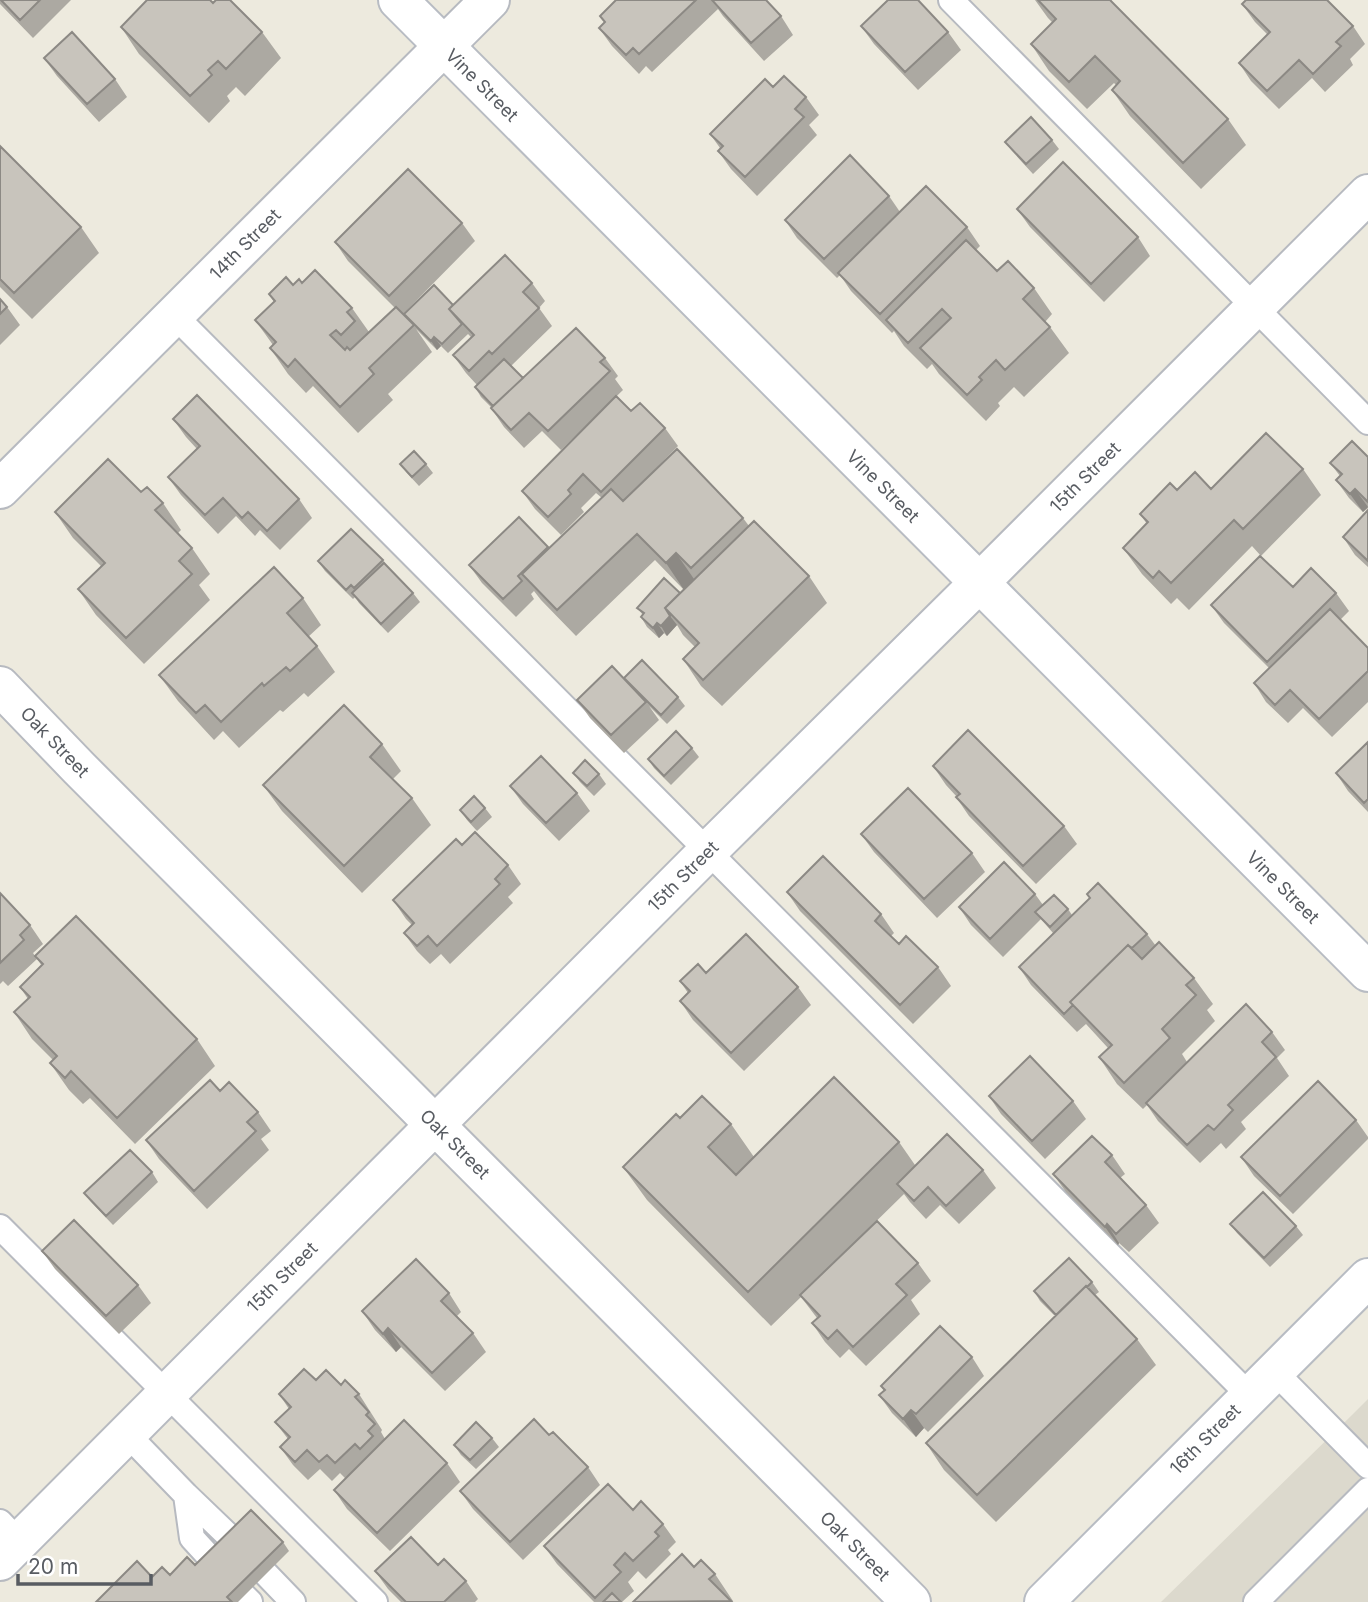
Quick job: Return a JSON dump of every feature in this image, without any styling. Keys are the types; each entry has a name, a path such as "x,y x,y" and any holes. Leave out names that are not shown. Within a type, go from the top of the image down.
{"street":[{"name":"Vine Street","path":"398,0 1368,972"},
{"name":"14th Street","path":"0,489 490,0"},
{"name":"15th Street","path":"6,1542 126,1433 1368,194"},
{"name":"Oak Street","path":"0,686 911,1602"},
{"name":"16th Street","path":"1044,1602 1368,1278"}],"lane":[{"path":"951,0 1368,422"},
{"path":"174,315 707,852 1261,1383 1368,1466"},
{"path":"0,1227 375,1602"},
{"path":"126,1433 235,1542"},
{"path":"1256,1602 1368,1490"},
{"path":"187,1495 192,1538 214,1562"},
{"path":"266,1574 293,1602"}],"shaded area":[{"path":"1368,1399 1368,1602 1161,1602 1352,1415"}],"building":[{"path":"1,0 40,0 20,20"},
{"path":"147,0 210,0 213,3 216,0 230,0 262,32 226,69 218,61 208,70 212,75 190,96 121,27"},
{"path":"616,0 696,0 639,54 633,48 626,55 599,28 605,22 600,16"},
{"path":"712,0 766,0 781,16 751,43"},
{"path":"888,0 918,0 948,32 905,72 861,26"},
{"path":"1038,0 1110,0 1228,119 1183,163 1112,90 1120,81 1095,56 1069,82 1031,44 1056,19"},
{"path":"1246,0 1327,0 1353,26 1336,42 1341,46 1313,74 1299,60 1267,91 1239,63 1270,32 1242,4"},
{"path":"72,32 115,79 87,104 44,58"},
{"path":"784,76 806,97 795,109 804,117 745,177 718,151 723,146 710,134 765,79 773,87"},
{"path":"1031,117 1052,140 1026,164 1005,142"},
{"path":"0,146 81,227 14,293 0,279"},
{"path":"850,155 889,196 824,259 785,220"},
{"path":"1063,162 1138,237 1091,284 1017,209"},
{"path":"408,169 462,223 389,296 335,242"},
{"path":"926,186 967,227 880,314 838,273"},
{"path":"966,240 997,271 1008,261 1034,288 1023,299 1050,327 1005,370 996,360 979,377 982,380 967,395 920,348 951,318 942,309 908,343 886,320"},
{"path":"505,255 532,283 523,292 539,308 492,354 489,351 469,371 453,355 474,335 449,309"},
{"path":"315,270 352,308 347,312 355,321 341,335 336,330 330,335 345,350 347,347 350,350 396,307 414,325 369,368 374,374 340,407 295,359 288,367 270,348 276,342 255,320 275,301 269,294 286,277 293,285 299,279 302,283"},
{"path":"434,285 453,305 449,309 462,324 442,344 434,337 431,341 404,314"},
{"path":"0,299 7,307 0,314"},
{"path":"576,328 605,358 600,362 610,371 548,431 529,413 511,430 491,408"},
{"path":"504,359 523,378 493,406 475,387"},
{"path":"197,395 299,499 267,531 248,512 242,518 223,498 205,515 168,477 200,446 173,419"},
{"path":"616,396 631,411 640,403 665,428 601,492 583,474 568,490 571,494 548,517 522,491"},
{"path":"1266,433 1303,469 1243,529 1234,520 1171,583 1159,571 1153,578 1123,548 1148,522 1140,514 1170,483 1177,490 1195,472 1211,489"},
{"path":"1352,441 1368,457 1368,502 1355,489 1350,494 1336,480 1342,474 1330,463"},
{"path":"677,449 743,518 691,568 676,553 666,563 637,534 557,610 522,574 611,489 623,501"},
{"path":"414,451 426,464 412,477 400,464"},
{"path":"108,459 141,492 147,487 163,503 155,510 192,548 179,561 192,574 126,638 78,589 105,563 55,512"},
{"path":"1368,510 1368,561 1343,537"},
{"path":"519,517 548,547 518,576 522,581 503,599 469,565"},
{"path":"754,521 809,576 703,680 683,659 699,643 665,608"},
{"path":"351,529 383,560 354,588 351,585 346,590 318,561"},
{"path":"1260,556 1293,587 1311,568 1336,593 1267,662 1211,605"},
{"path":"384,563 413,593 381,624 352,593"},
{"path":"274,567 303,598 287,613 317,646 290,671 286,667 264,686 262,683 221,722 205,705 196,713 159,675"},
{"path":"664,578 680,593 665,608 670,616 661,626 657,623 653,628 641,617 644,613 637,608"},
{"path":"1330,609 1368,648 1368,671 1319,719 1290,690 1275,705 1254,683"},
{"path":"642,660 678,697 661,715 624,678"},
{"path":"612,666 646,702 611,735 577,700"},
{"path":"344,705 382,744 370,757 412,798 344,866 263,785"},
{"path":"968,730 1064,826 1023,866 956,797 960,794 933,766"},
{"path":"676,731 692,748 664,776 648,759"},
{"path":"1368,742 1368,799 1364,803 1336,773"},
{"path":"541,756 577,793 546,823 510,786"},
{"path":"585,760 599,774 587,786 573,773"},
{"path":"908,788 972,853 924,899 861,834"},
{"path":"474,796 485,808 471,822 460,810"},
{"path":"475,832 508,865 495,879 500,884 437,946 428,936 417,946 404,933 414,923 393,900 456,839 462,845"},
{"path":"823,856 881,914 875,921 899,944 906,936 938,967 900,1005 787,892"},
{"path":"1004,862 1035,894 990,939 959,907"},
{"path":"1098,883 1147,934 1132,948 1128,945 1070,1002 1073,1005 1064,1014 1019,967 1090,898 1087,894"},
{"path":"0,893 30,925 20,935 24,940 0,963"},
{"path":"1054,895 1068,909 1050,927 1035,912"},
{"path":"76,916 197,1039 117,1118 71,1071 65,1078 50,1063 57,1056 14,1012 30,997 20,987 43,964 35,956"},
{"path":"746,934 798,987 731,1053 680,1001 690,991 680,981 698,964 706,973"},
{"path":"1159,942 1194,978 1186,985 1196,995 1162,1029 1170,1038 1124,1083 1099,1057 1112,1045 1070,1002 1128,945 1142,959"},
{"path":"1246,1004 1272,1032 1262,1042 1276,1057 1228,1105 1233,1110 1214,1130 1208,1125 1187,1145 1146,1103"},
{"path":"1030,1056 1073,1101 1032,1141 989,1096"},
{"path":"834,1077 899,1142 748,1292 623,1167 676,1114 680,1118 702,1096 731,1124 708,1147 736,1175"},
{"path":"210,1080 220,1091 229,1082 258,1112 247,1122 256,1131 194,1191 146,1140"},
{"path":"1318,1081 1356,1120 1280,1196 1241,1157"},
{"path":"947,1134 983,1170 946,1206 928,1187 914,1201 897,1184"},
{"path":"1092,1136 1112,1155 1105,1162 1146,1205 1116,1234 1107,1224 1105,1227 1053,1174"},
{"path":"130,1150 152,1172 106,1216 84,1193"},
{"path":"1263,1192 1296,1226 1264,1258 1230,1224"},
{"path":"74,1220 138,1285 106,1316 42,1251"},
{"path":"877,1221 918,1263 896,1284 907,1295 853,1347 837,1330 828,1339 812,1323 820,1316 800,1295"},
{"path":"1069,1258 1092,1282 1056,1315 1034,1291"},
{"path":"416,1259 449,1293 441,1301 473,1333 432,1373 388,1328 383,1334 362,1311"},
{"path":"1086,1286 1137,1339 977,1495 926,1443"},
{"path":"940,1326 972,1357 916,1414 911,1410 903,1419 879,1395 885,1390 881,1386"},
{"path":"304,1369 316,1380 326,1370 341,1385 345,1380 359,1394 355,1397 369,1412 366,1415 375,1424 368,1431 373,1436 360,1449 355,1444 335,1463 327,1455 319,1462 307,1450 295,1462 280,1447 290,1437 275,1422 291,1407 279,1394"},
{"path":"534,1419 549,1435 553,1432 588,1467 510,1542 460,1491"},
{"path":"404,1420 447,1463 377,1533 334,1490"},
{"path":"476,1422 492,1438 470,1460 454,1445"},
{"path":"608,1484 633,1510 641,1501 663,1524 655,1532 659,1536 633,1561 625,1553 614,1565 621,1572 595,1598 544,1546"},
{"path":"251,1510 283,1542 227,1597 232,1602 96,1602 137,1561 152,1577 162,1567 170,1575 187,1557 195,1565"},
{"path":"411,1537 438,1565 444,1559 466,1581 444,1602 406,1602 375,1571"},
{"path":"682,1554 694,1567 701,1560 715,1574 709,1579 731,1601 633,1602"},
{"path":"612,1593 621,1602 603,1602"}]}
